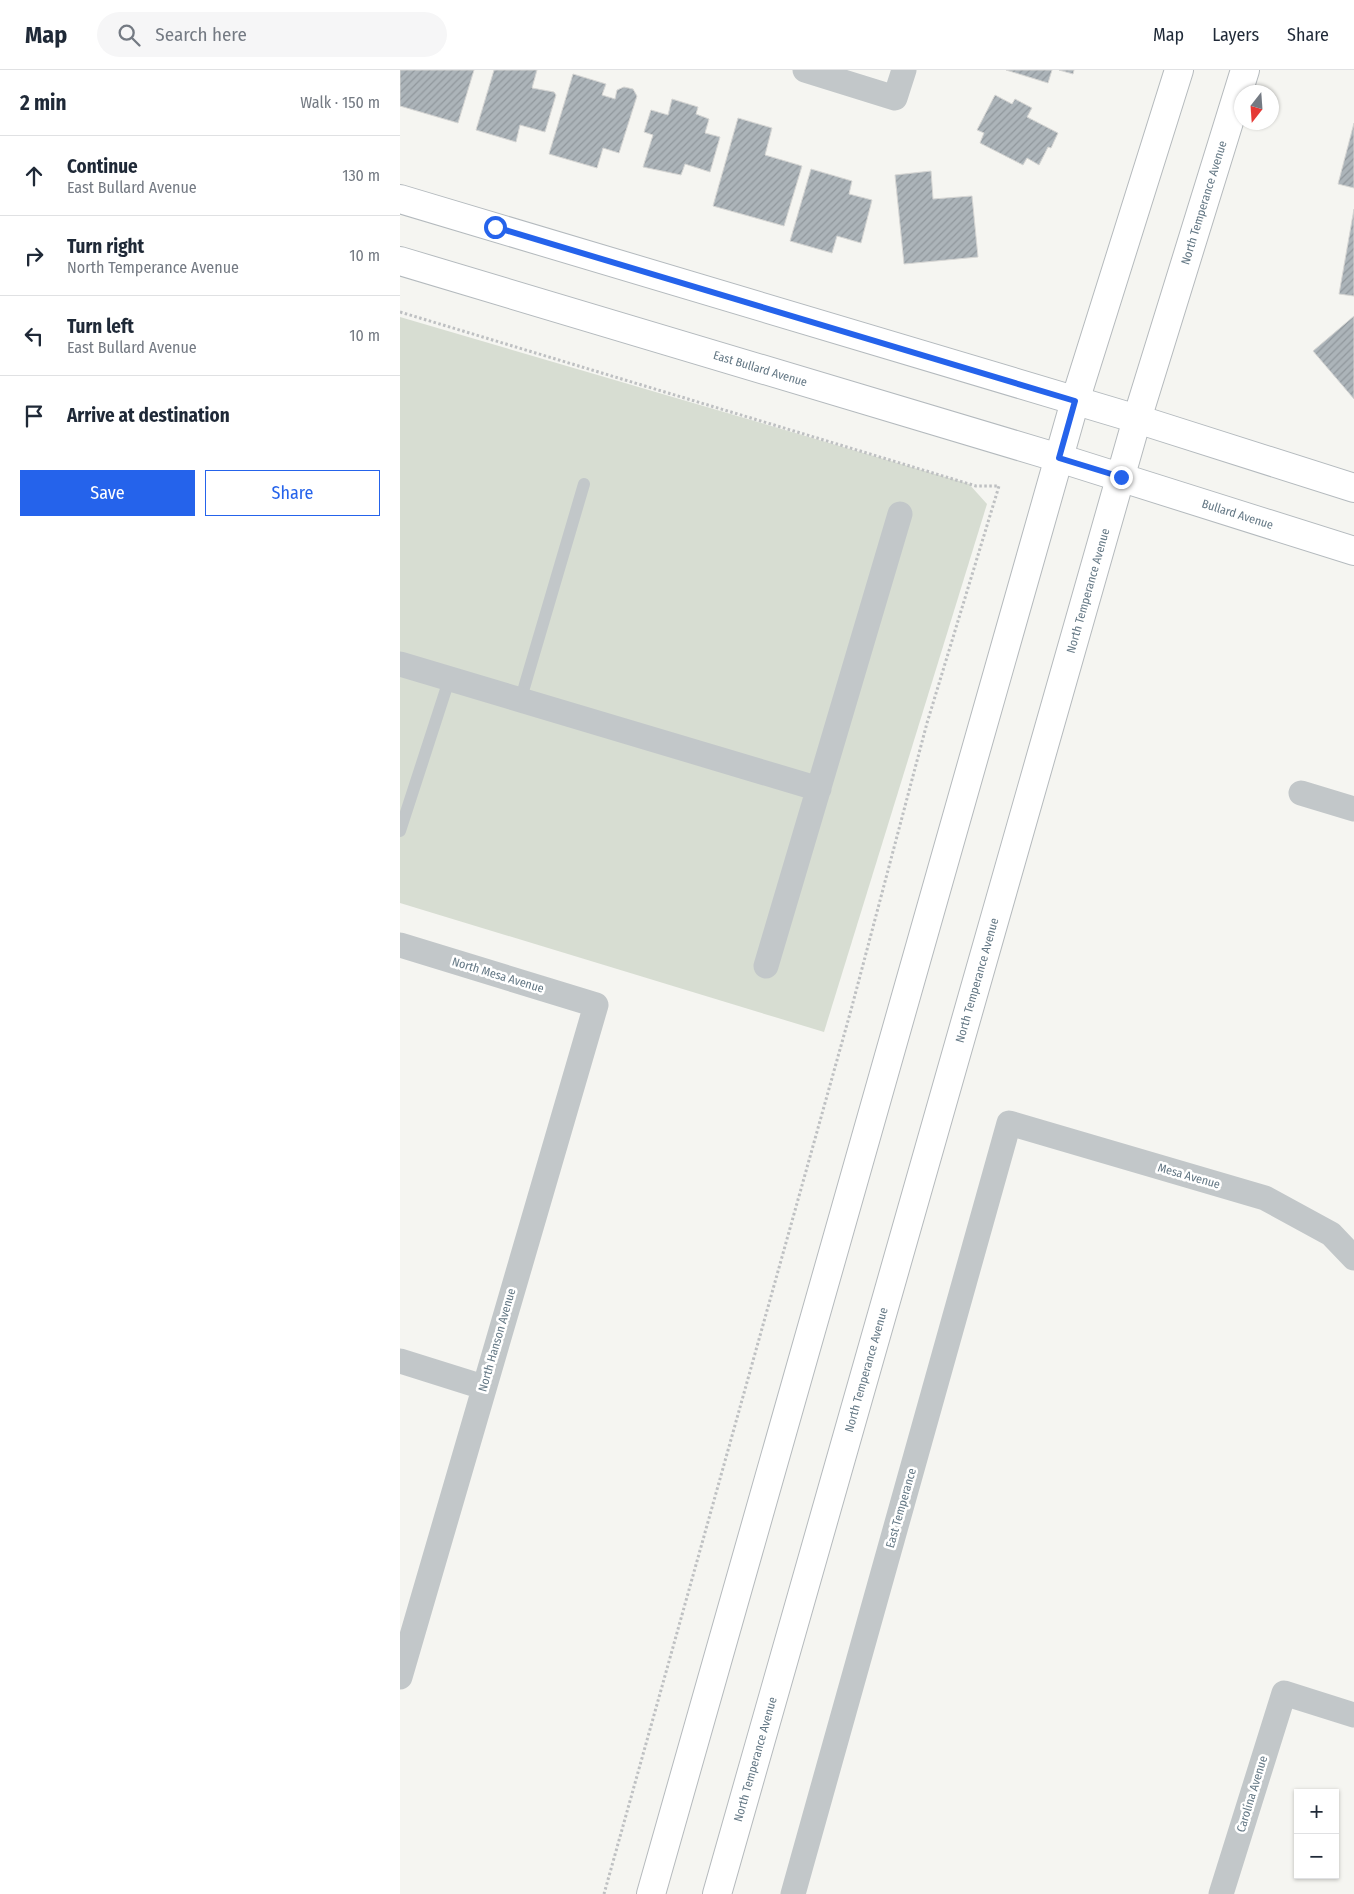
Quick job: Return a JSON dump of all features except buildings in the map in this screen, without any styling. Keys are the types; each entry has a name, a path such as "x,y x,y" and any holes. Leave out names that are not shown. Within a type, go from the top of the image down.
{"main road":[{"path":"651,1894 1075,401 1179,70"},
{"name":"North Temperance Avenue","path":"717,1894 1137,419 1245,70"},
{"path":"400,199 1137,419 1354,488"},
{"name":"East Bullard Avenue","path":"400,261 1121,477"},
{"name":"Bullard Avenue","path":"1121,477 1354,551"}],"street":[{"path":"805,70 896,98 904,70"},
{"path":"766,966 900,514"},
{"path":"400,664 450,677 820,788"},
{"path":"1302,793 1354,809"},
{"name":"North Mesa Avenue","path":"400,945 596,1004"},
{"name":"North Hanson Avenue","path":"400,1677 596,1004"},
{"name":"Mesa Avenue","path":"1009,1123 1265,1198 1331,1234 1354,1258"},
{"name":"East Temperance","path":"793,1894 1009,1123"},
{"path":"400,1361 483,1387"},
{"name":"Carolina Avenue","path":"1221,1894 1284,1693 1354,1715"}],"lane":[{"path":"521,698 584,484"},
{"path":"400,831 450,677"}],"path":[{"path":"400,312 976,486 999,486 927,723 851,1010 604,1894"}],"shaded area":[{"path":"400,317 969,484 987,504 824,1032 400,903"}],"route":[{"path":"495,227 1075,401 1059,458 1121,477"}]}
